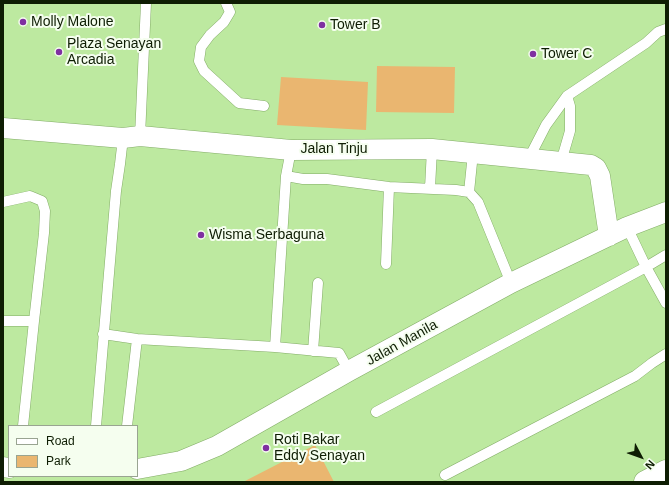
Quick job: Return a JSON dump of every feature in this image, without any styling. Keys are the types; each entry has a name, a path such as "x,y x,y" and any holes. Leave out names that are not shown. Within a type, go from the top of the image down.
{"main road":[{"path":"645,482 666,471"}],"street":[{"name":"Jalan Tinju","path":"3,128 291,150 432,149 591,165 596,168 600,176 609,236"},
{"name":"Jalan Manila","path":"138,469 181,461 217,446 349,371 512,282 628,227 666,212"}],"lane":[{"path":"96,425 116,191 120,164 131,137 146,3"},
{"path":"226,3 230,12 224,22 210,35 201,47 199,61 204,71 239,103 264,106"},
{"path":"529,158 546,125 567,96 646,43 658,32 666,29"},
{"path":"561,162 570,131 570,106 567,96"},
{"path":"430,188 432,149"},
{"path":"275,347 286,176 291,150"},
{"path":"473,153 470,192 478,202 512,282"},
{"path":"286,176 303,179 470,192"},
{"path":"386,264 389,186"},
{"path":"3,202 30,196 42,200 45,211 44,234 23,425"},
{"path":"628,227 646,267 666,303"},
{"path":"376,412 666,255"},
{"path":"314,351 318,283"},
{"path":"3,321 34,321"},
{"path":"103,334 137,339 275,347 339,353 349,371"},
{"path":"127,425 137,339"},
{"path":"444,475 635,376 666,354"}],"green space":[{"path":"377,66 455,67 454,113 376,112"},
{"path":"281,77 368,82 366,130 277,125"},
{"path":"315,445 334,482 243,482"}],"place":[{"name":"Molly Malone","path":"23,22"},
{"name":"Tower B","path":"322,25"},
{"name":"Plaza Senayan Arcadia","path":"59,52"},
{"name":"Tower C","path":"533,54"},
{"name":"Wisma Serbaguna","path":"201,235"},
{"name":"Roti Bakar Eddy Senayan","path":"266,448"}]}
